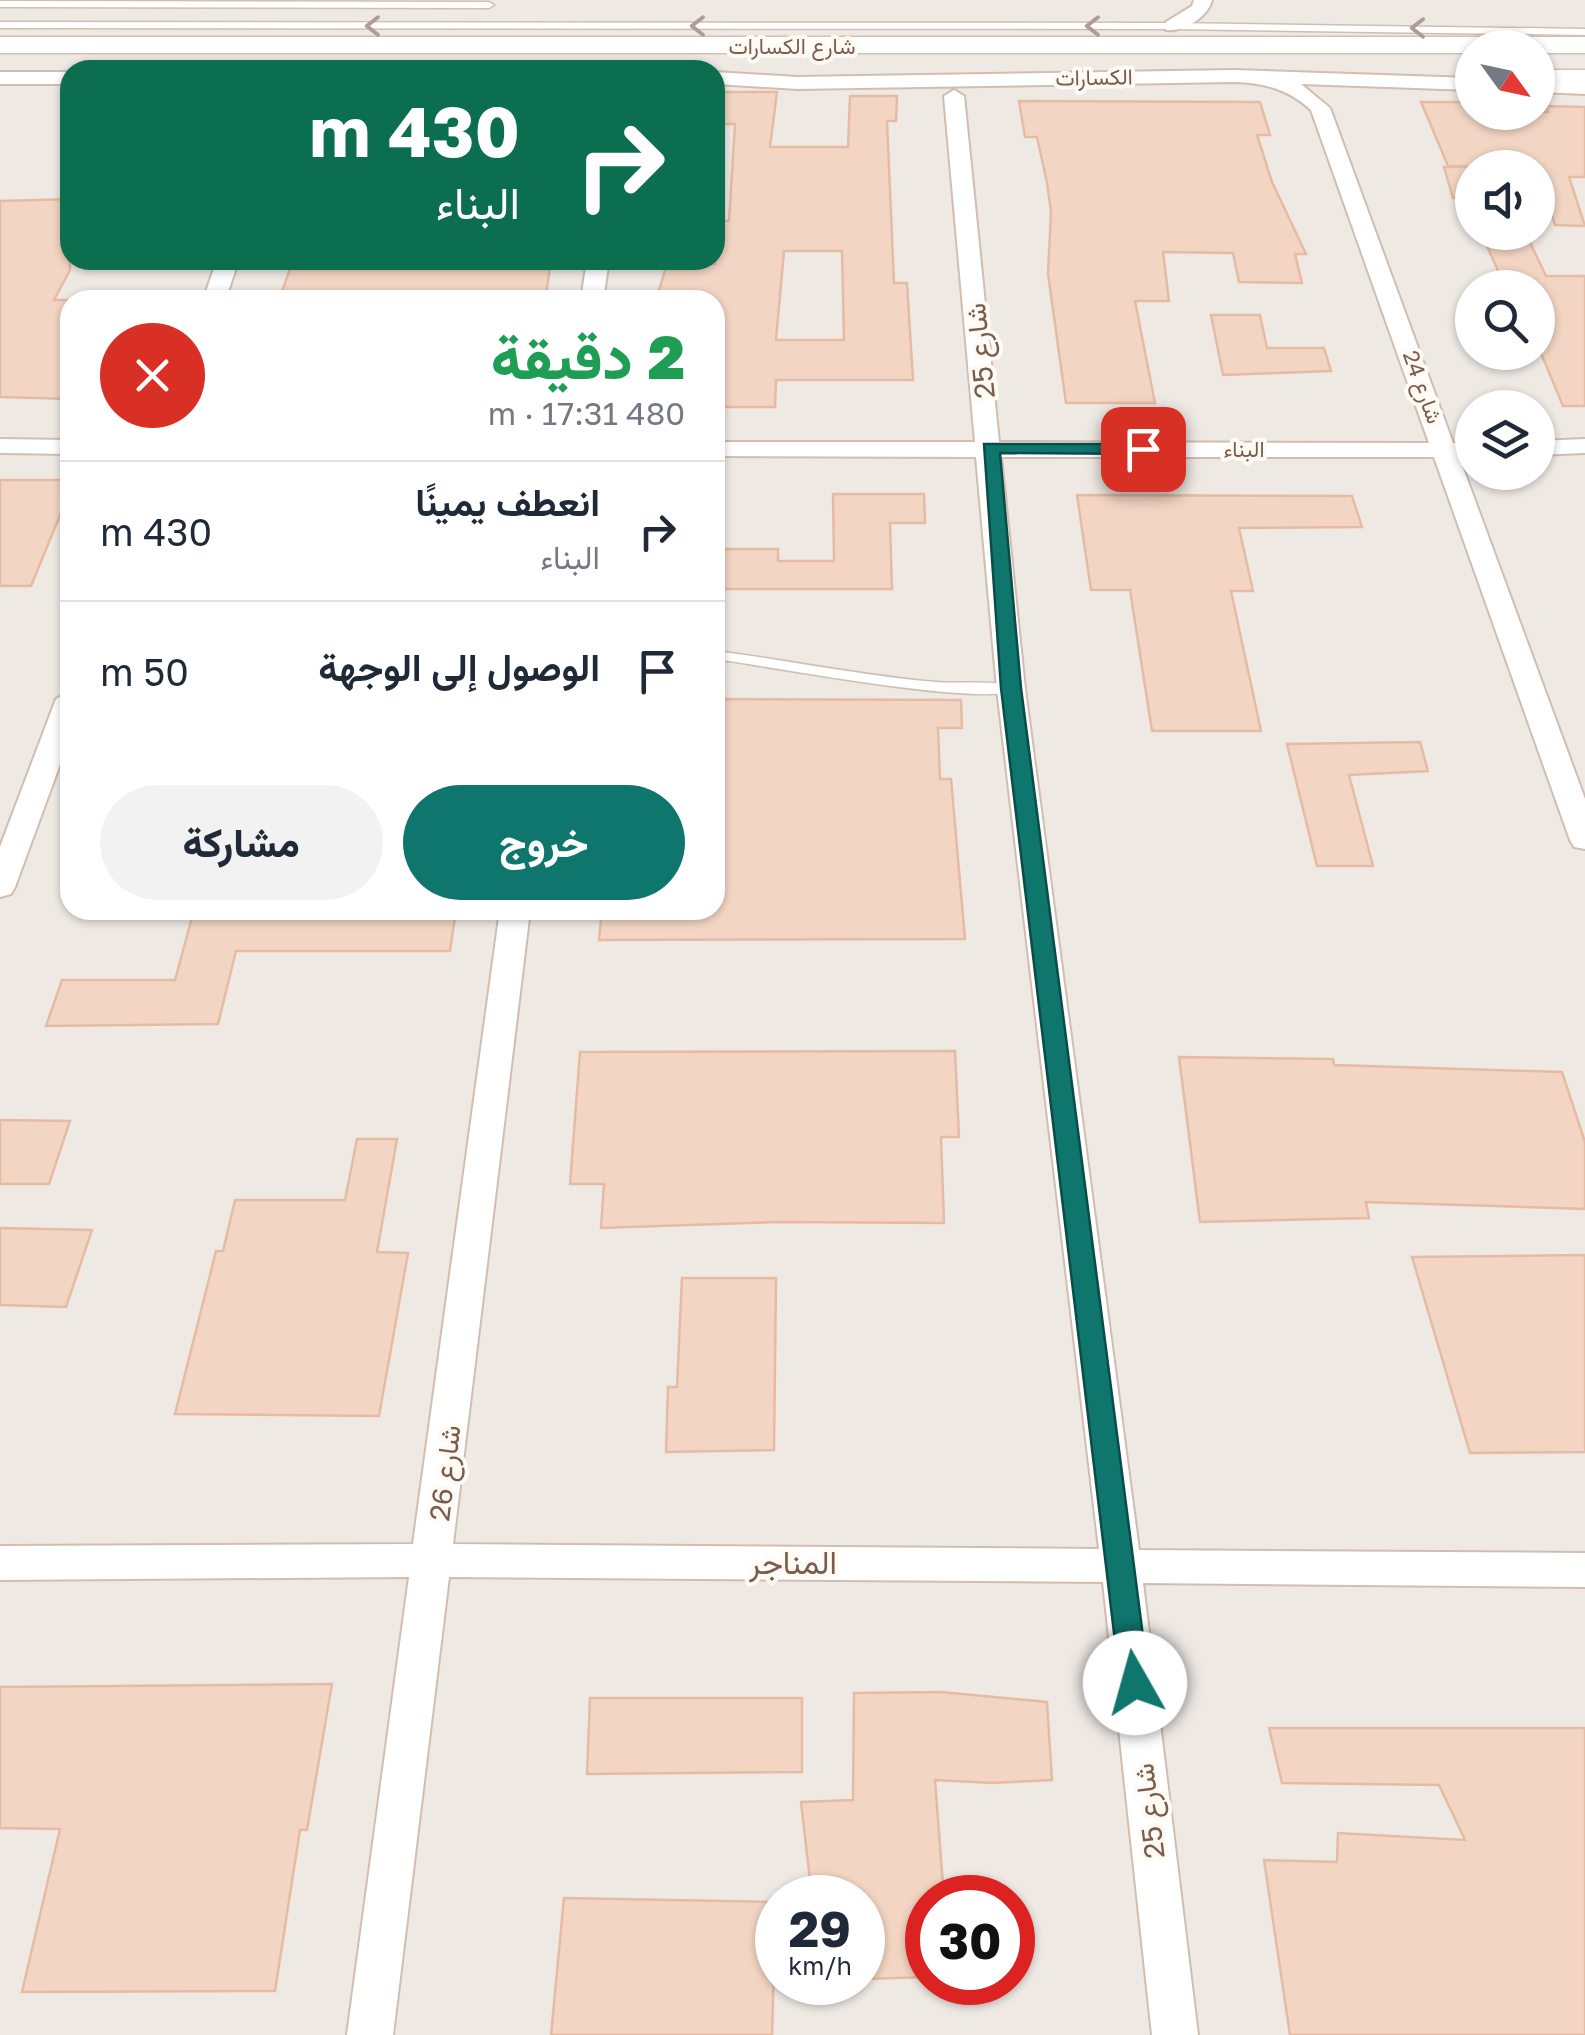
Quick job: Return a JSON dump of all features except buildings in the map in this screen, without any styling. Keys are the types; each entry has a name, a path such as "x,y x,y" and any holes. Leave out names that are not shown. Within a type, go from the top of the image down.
{"street":[{"path":"1173,26 1201,10 1202,0"},
{"path":"733,27 879,56"},
{"name":"شارع الكسارات","path":"1555,52 1585,44"},
{"name":"شارع الكسارات","path":"0,45 879,56 1455,71"},
{"path":"728,79 879,56"},
{"name":"شارع الكسارات","path":"440,60 1455,56"},
{"name":"شارع الكسارات","path":"1555,59 1585,66"},
{"name":"شارع الكسارات","path":"0,64 60,63"},
{"name":"الكسارات","path":"728,79 796,83 1266,78 1455,71"},
{"path":"0,78 60,78"},
{"name":"شارع 24","path":"1266,78 1302,90 1320,108 1455,438"},
{"path":"1555,78 1585,79"},
{"path":"914,81 954,96 986,79"},
{"path":"1555,87 1585,88"},
{"name":"شارع 25","path":"954,96 1011,688 1121,1566 1175,2035"},
{"path":"0,446 60,447"},
{"path":"1555,447 1585,446"},
{"name":"البناء","path":"725,449 1455,450"},
{"name":"شارع 24","path":"1473,490 1585,840"},
{"path":"0,887 60,726"},
{"name":"شارع 26","path":"370,2035 514,920"},
{"name":"المناجر","path":"0,1563 434,1560 1585,1570"}],"lane":[{"path":"0,4 490,3 483,26"},
{"path":"0,25 1173,26 1585,32"},
{"path":"725,657 903,685 959,690 1011,688"}],"shaded area":[{"path":"0,0 1585,0 1585,2035 0,2035"}],"route":[{"path":"1135,1683 1011,688 990,448 1143,449"}]}
